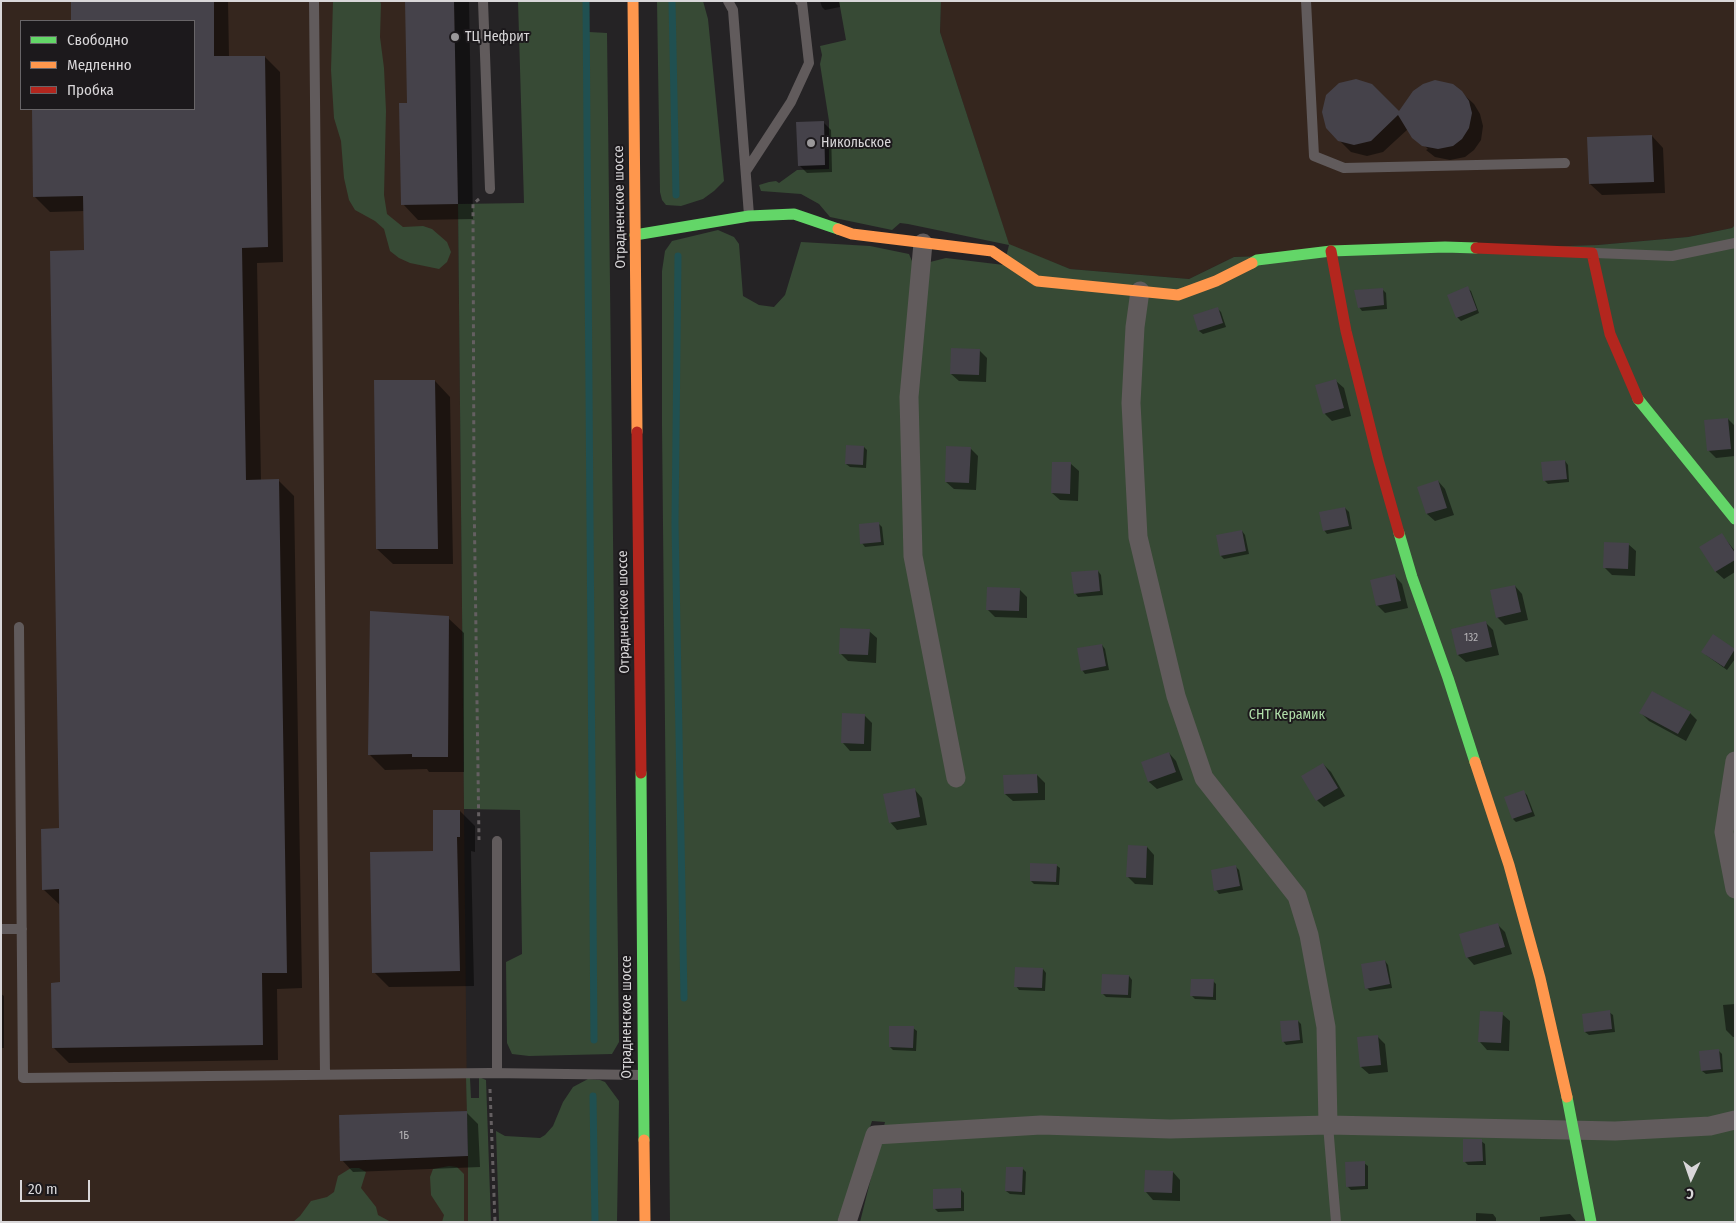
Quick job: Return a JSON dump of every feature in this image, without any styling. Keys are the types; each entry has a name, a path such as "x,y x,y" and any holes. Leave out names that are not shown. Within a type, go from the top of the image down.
{"street":[{"name":"Отрадненское шоссе","path":"632,1 641,704 645,1222"},
{"path":"635,235 750,216 794,214 852,234 992,251 1036,281 1178,295 1216,281 1257,260 1331,251 1445,247 1592,253 1610,334 1640,403 1735,519"},
{"path":"922,243 909,397 913,556 956,778"},
{"path":"1331,251 1346,331 1378,459 1412,577 1448,678 1509,865 1542,987 1560,1061 1591,1222"},
{"path":"1140,291 1135,327 1131,403 1138,538 1176,696 1204,778 1297,896 1300,903 1310,935 1326,1027 1328,1124"},
{"path":"1735,761 1724,832 1735,889"},
{"path":"847,1222 875,1135 1041,1126 1170,1130 1328,1124 1615,1131 1710,1126 1735,1120"}],"lane":[{"path":"314,1 325,1075"},
{"path":"483,1 490,189"},
{"path":"728,1 733,10 750,216"},
{"path":"746,171 791,102 809,64 802,2 800,1"},
{"path":"1306,1 1314,156 1344,168 1566,163"},
{"path":"1592,253 1672,256 1735,243"},
{"path":"19,627 23,1078 493,1073 643,1075"},
{"path":"493,1073 497,841"},
{"path":"1,929 22,929"},
{"path":"1328,1124 1336,1222"}],"path":[{"path":"479,848 474,494 473,204 490,189"},
{"path":"493,1073 495,1222"}],"shaded area":[{"path":"1,1 454,1 458,204 467,1111 339,1116 341,1161 468,1156 468,1222 1,1222"},
{"path":"941,1 1735,1 1735,225 1732,228 1688,237 1598,245 1234,257 1189,279 1070,269 1009,245 940,32"}],"green space":[{"path":"333,1 380,1 380,37 386,111 384,195 387,214 403,227 423,226 432,229 447,242 451,252 447,262 439,269 410,263 399,258 390,251 384,229 375,221 355,210 349,200 344,178 341,141 334,118 331,70"},
{"path":"518,1 588,1 589,32 607,33 619,1042 612,1054 529,1056 512,1054 507,1043 506,962 522,954 520,810 464,809 458,204 524,203"},
{"path":"657,1 703,1 708,19 724,181 703,199 681,206 666,205 662,200 660,192"},
{"name":"СНТ Керамик","path":"839,1 941,1 940,32 1009,244 1070,269 1189,279 1234,257 1598,245 1688,237 1732,228 1735,225 1735,1222 860,1222 885,1122 872,1121 837,1222 670,1222 662,426 662,271 665,251 672,241 718,230 734,237 739,244 743,296 759,305 774,307 785,295 801,242 870,246 909,254 914,266 946,258 1004,265 1009,245 908,224 900,223 892,230 830,217 819,204 801,194 761,191 759,185 776,181 779,183 797,170 829,169 829,121 820,64 822,55 820,46 846,40"},
{"path":"479,1077 486,1080 491,1222 468,1222 466,1078 470,1078 471,1098 479,1098"},
{"path":"588,1079 605,1082 619,1101 617,1222 499,1222 496,1131 505,1136 540,1138 553,1126 563,1102 573,1087"},
{"path":"449,1166 457,1167 464,1174 464,1222 442,1222 444,1215 431,1195 430,1177 433,1169"},
{"path":"351,1168 359,1168 366,1172 361,1188 376,1207 378,1215 391,1222 293,1222 311,1201 327,1197 334,1192 338,1176"}],"building":[{"path":"71,1 214,1 214,56 265,56 268,247 242,248 246,480 279,479 287,973 262,973 263,1045 52,1048 51,983 60,982 59,889 42,890 41,829 59,828 50,251 84,250 83,196 33,197 32,110 195,110 195,20 71,20"},
{"path":"405,1 454,1 458,204 401,205 399,103 407,103"},
{"path":"1356,79 1372,84 1399,111 1413,91 1423,84 1435,80 1453,84 1462,91 1469,101 1472,113 1469,128 1462,139 1453,146 1438,149 1422,146 1412,138 1398,115 1371,141 1354,145 1338,141 1326,128 1322,112 1326,95 1339,83"},
{"name":"Никольское","path":"824,121 825,165 798,166 796,122"},
{"path":"1652,135 1654,182 1589,184 1587,137"},
{"path":"1468,286 1477,310 1456,318 1447,295"},
{"path":"1383,288 1384,305 1358,308 1354,290"},
{"path":"1218,307 1223,323 1198,331 1193,315"},
{"path":"951,348 980,349 979,375 950,374"},
{"path":"1336,379 1344,408 1323,414 1315,385"},
{"path":"374,380 435,380 438,549 376,549"},
{"path":"1728,418 1731,449 1707,451 1704,420"},
{"path":"846,445 864,446 863,465 845,464"},
{"path":"946,446 971,447 969,483 945,482"},
{"path":"1565,460 1567,479 1543,481 1541,462"},
{"path":"1052,462 1071,462 1070,494 1051,493"},
{"path":"1438,480 1447,508 1426,514 1417,487"},
{"path":"1345,507 1349,526 1323,531 1319,512"},
{"path":"879,522 881,542 860,544 859,524"},
{"path":"1242,530 1246,551 1220,556 1216,535"},
{"path":"1722,533 1735,553 1735,560 1715,572 1699,547"},
{"path":"1604,542 1629,543 1628,569 1603,568"},
{"path":"1098,570 1100,591 1074,594 1071,572"},
{"path":"1395,574 1401,601 1376,606 1370,580"},
{"path":"1515,585 1521,612 1496,618 1490,590"},
{"path":"987,587 1020,588 1019,611 986,610"},
{"path":"370,611 449,616 448,757 412,757 412,754 368,755"},
{"path":"1486,621 1492,647 1457,655 1451,629"},
{"path":"840,628 870,629 868,655 839,654"},
{"path":"1713,634 1735,649 1724,667 1701,652"},
{"path":"1102,644 1106,666 1081,671 1077,648"},
{"path":"1652,691 1691,712 1678,734 1639,713"},
{"path":"842,713 865,714 864,744 841,743"},
{"path":"1169,752 1176,772 1148,782 1141,762"},
{"path":"1323,763 1338,788 1316,801 1301,776"},
{"path":"1037,774 1038,793 1004,794 1003,775"},
{"path":"915,788 920,817 889,823 883,794"},
{"path":"1524,790 1532,812 1512,819 1504,797"},
{"path":"433,810 460,810 460,837 457,837 460,971 372,973 370,852 433,851"},
{"path":"1128,845 1147,846 1146,878 1126,877"},
{"path":"1030,863 1057,864 1056,882 1030,881"},
{"path":"1236,865 1240,886 1214,891 1211,870"},
{"path":"1498,923 1505,947 1466,958 1459,934"},
{"path":"1385,960 1390,984 1365,989 1361,964"},
{"path":"1015,967 1043,968 1042,988 1014,987"},
{"path":"1102,974 1129,975 1128,995 1101,994"},
{"path":"1191,979 1214,979 1213,997 1190,996"},
{"path":"1610,1010 1612,1029 1584,1032 1582,1014"},
{"path":"1480,1011 1503,1012 1501,1043 1478,1042"},
{"path":"1298,1020 1300,1040 1282,1042 1280,1021"},
{"path":"889,1026 914,1026 913,1048 889,1047"},
{"path":"1378,1035 1381,1065 1360,1067 1357,1037"},
{"path":"1719,1049 1721,1069 1701,1071 1699,1051"},
{"path":"467,1111 468,1156 340,1161 339,1115"},
{"path":"1463,1139 1482,1139 1483,1161 1463,1162"},
{"path":"1365,1161 1365,1186 1346,1187 1345,1162"},
{"path":"1006,1167 1023,1167 1022,1192 1005,1191"},
{"path":"1145,1170 1173,1171 1172,1193 1144,1192"},
{"path":"961,1188 961,1208 933,1209 933,1189"}],"waterway":[{"path":"586,1 594,1040"},
{"path":"672,1 676,195"},
{"path":"678,256 675,523 684,998"},
{"path":"593,1096 595,1222"}],"traffic: fast":[{"path":"635,235 749,216 794,214 838,229"},
{"path":"1252,263 1257,260 1331,251 1445,247 1476,248"},
{"path":"1638,399 1735,519"},
{"path":"1399,533 1412,577 1448,678 1475,762"},
{"path":"641,773 644,1140"},
{"path":"1567,1097 1591,1222"}],"traffic: slow":[{"path":"633,1 637,432"},
{"path":"838,229 852,234 992,251 1037,281 1178,295 1216,281 1252,263"},
{"path":"1475,762 1509,865 1540,978 1567,1097"},
{"path":"644,1140 645,1222"}],"traffic: jam":[{"path":"1476,248 1592,253 1610,334 1638,399"},
{"path":"1331,251 1346,331 1378,459 1399,533"},
{"path":"637,432 641,773"}],"place":[{"name":"ТЦ Нефрит","path":"455,37"},
{"name":"Никольское","path":"811,143"}]}
